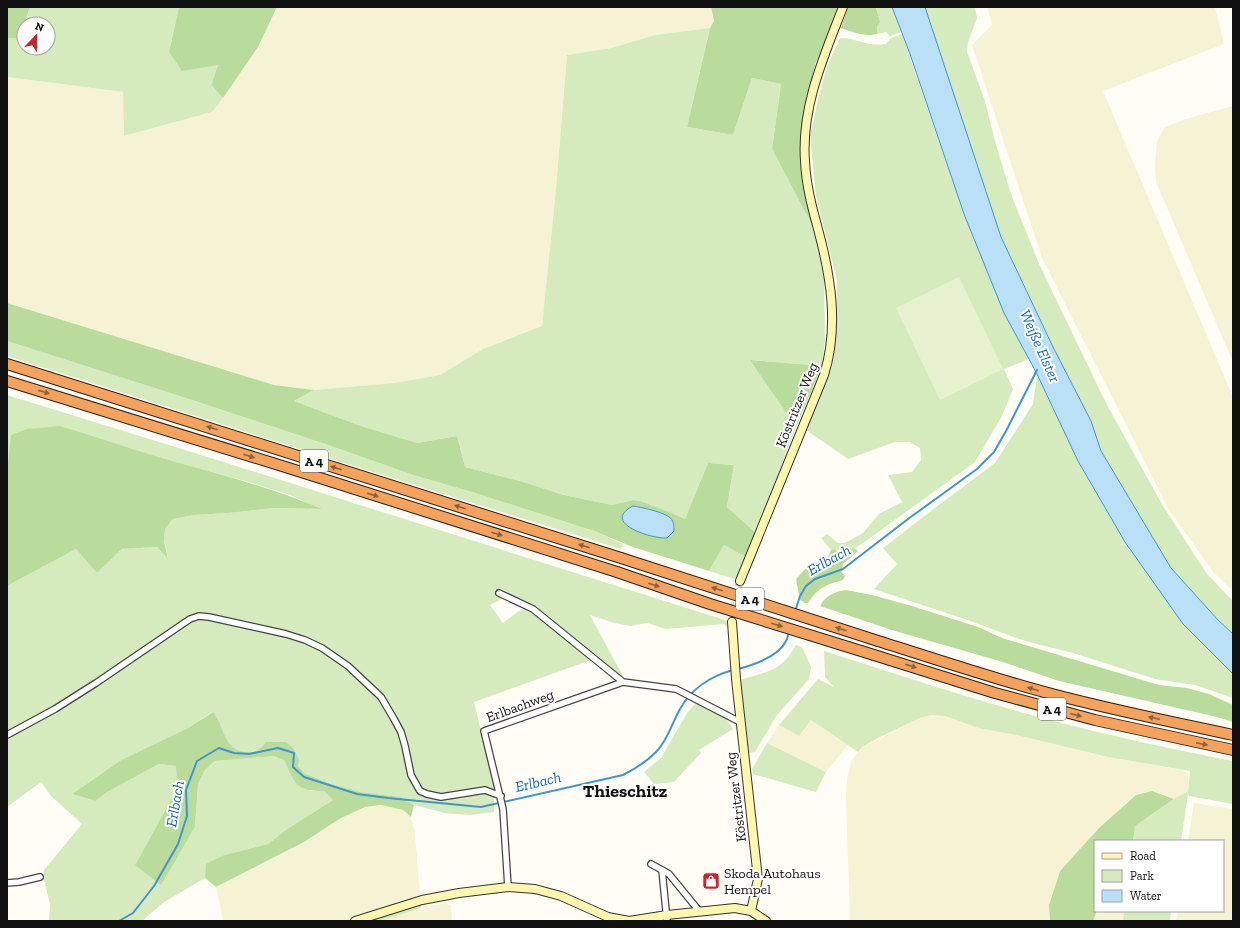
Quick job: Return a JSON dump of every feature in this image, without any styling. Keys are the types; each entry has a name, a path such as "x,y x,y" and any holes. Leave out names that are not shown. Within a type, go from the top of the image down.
{"highway":[{"name":"A 4","path":"7,364 982,674 1098,706 1233,735"},
{"name":"A 4","path":"7,381 279,465 617,572 710,604 995,693 1095,720 1233,750"}],"main road":[{"name":"Köstritzer Weg","path":"740,581 830,357 832,305 829,281 807,182 804,160 805,138 816,76 843,7"},
{"name":"Köstritzer Weg","path":"732,622 740,722 758,879 751,912"},
{"path":"355,921 422,900 459,893 508,887 535,889 561,896 608,917 628,921 667,918 735,908 751,912 762,920"}],"street":[{"path":"499,594 533,609 622,682 676,689 740,722"},
{"path":"7,735 55,709 190,619 199,616 209,617 286,634 305,640 322,648 348,666 382,698 401,732 411,775 420,791 441,797 485,790 501,798"},
{"name":"Erlbachweg","path":"508,887 503,809 484,731 622,682"},
{"path":"651,864 669,874 700,912"},
{"path":"662,870 667,918"},
{"path":"7,883 40,877"}],"shaded area":[{"path":"277,7 711,7 714,21 710,28 655,35 611,48 567,55 556,189 542,326 483,349 440,375 394,383 314,390 274,385 7,303 7,77 123,92 124,136 212,112 258,47"},
{"path":"987,7 1215,7 1224,44 1103,91 1233,397 1233,591 1214,573 1169,510 1042,258 972,45 992,25"},
{"path":"1233,106 1233,362 1156,182 1155,163 1157,141 1165,127 1189,118"},
{"path":"931,715 945,716 978,728 1016,735 1108,757 1182,770 1189,775 1188,791 1174,799 1152,791 1099,828 1060,871 1049,905 1050,921 850,921 846,799 847,780 851,761 862,747 920,718"},
{"path":"811,720 848,745 826,772 767,743 779,725 799,736"},
{"path":"1194,803 1233,809 1233,921 1176,921 1178,912 1224,912 1224,840 1188,840"},
{"path":"381,805 403,810 411,817 415,833 420,896 346,921 223,921 216,887 304,842 341,818 365,807"},
{"path":"446,903 451,906 452,921 382,921 421,908"},
{"path":"1097,912 1124,912 1123,921 1093,921"}],"green space":[{"path":"7,7 30,7 27,16 16,16 16,39 7,38"},
{"path":"30,7 179,7 169,52 218,65 211,85 223,98 212,112 124,136 123,92 7,77 7,38 16,39 16,56 56,56 56,16 27,16"},
{"path":"179,7 277,7 258,47 223,98 211,85 218,65 182,71 169,52"},
{"path":"711,7 839,7 815,65 807,99 802,161 807,202 815,231 772,149 781,84 752,78 733,135 687,127 710,28 714,21"},
{"path":"848,7 876,7 880,22 877,27 877,34 863,34 841,28"},
{"path":"876,7 892,7 901,32 890,36 886,32 877,34 877,27 880,22"},
{"path":"925,7 975,8 977,18 968,42 967,52 985,101 996,145 1012,197 1040,266 1106,403 1163,506 1207,574 1233,601 1233,634 1218,620 1171,568 1101,451 1091,421 1053,347 1001,237"},
{"path":"710,28 687,127 733,135 752,78 781,84 772,149 815,231 824,277 825,341 822,366 751,360 796,427 756,533 727,507 734,465 708,463 685,519 641,501 633,500 612,505 564,495 520,481 465,467 457,436 417,443 361,426 294,401 314,390 394,383 440,375 483,349 542,326 556,189 567,55 611,48 655,35"},
{"path":"902,34 964,214 1004,313 1029,359 1004,369 1013,389 1002,416 975,462 863,543 847,553 840,555 835,550 831,550 821,538 827,534 838,543 845,543 863,533 879,514 902,502 888,475 912,472 921,460 920,448 910,442 895,442 848,459 806,430 833,363 837,280 816,196 810,136 821,87 829,62 840,38 879,45 886,44 890,39"},
{"path":"959,277 1003,369 940,400 896,308"},
{"path":"7,303 274,385 314,390 294,401 361,426 417,443 457,436 465,467 520,481 564,495 612,505 633,500 641,501 685,519 708,463 734,465 727,507 756,533 746,557 724,545 709,571 630,546 594,531 413,475 192,400 7,341"},
{"path":"7,341 192,400 413,475 594,531 623,544 621,549 7,356"},
{"path":"750,360 822,366 796,427"},
{"path":"1037,375 1078,461 1183,624 1233,674 1233,698 1195,685 1155,679 1073,653 1025,641 874,589 897,564 883,548 995,463 1033,404"},
{"path":"7,395 728,621 727,628 724,624 666,629 647,623 631,626 614,623 590,615 624,678 534,608 505,595 504,598 490,605 503,623 523,608 532,612 591,660 474,702 494,786 494,812 470,815 444,813 414,805 400,797 361,792 331,784 304,773 298,766 284,760 288,768 311,791 324,791 333,800 287,829 268,844 224,855 207,864 205,878 164,902 142,921 49,921 50,904 43,876 44,870 82,824 51,796 41,782 7,807 7,586 76,549 97,573 122,549 157,547 168,558 164,540 165,529 173,519 194,515 274,508 320,509 290,495 161,458 8,469 7,474","holes":["212,712 216,717 229,745 237,752 260,750 279,758 274,756 215,761 205,770 198,784 195,827 185,844 135,865 177,789 176,766 159,764 107,792 96,801 72,794 121,760 188,728"]},
{"path":"60,426 149,454 263,487 322,509 274,508 194,515 173,519 165,529 164,541 168,559 157,547 122,549 97,573 76,549 7,586 7,474 11,435 27,429"},
{"path":"724,545 746,557 738,580 709,571"},
{"path":"854,548 858,551 843,564 842,573 845,576 843,580 823,587 808,603 800,600 796,579 807,567 828,557 831,550 835,550 840,555 847,553"},
{"path":"846,590 872,595 912,606 978,627 1002,638 1159,685 1187,688 1209,694 1233,705 1233,722 1059,681 1003,662 895,631 820,606 825,599 831,595"},
{"path":"796,645 802,647 811,667 809,679 777,715 755,752 749,753 740,680 766,672 779,666 785,661"},
{"path":"824,651 965,696 1050,720 1141,742 1233,761 1233,804 1189,796 1188,794 1181,840 1133,840 1135,826 1188,791 1190,771 1108,757 1016,735 978,728 945,716 931,715 920,718 878,738 862,747 858,752 811,720 799,736 779,725 818,679 834,687 825,677"},
{"path":"697,702 725,717 733,729 699,750 701,753 674,782 654,784 644,772 661,758 687,713"},
{"path":"213,712 229,743 239,751 256,751 266,742 286,742 293,748 299,759 298,766 304,773 331,784 361,792 400,797 414,805 411,817 403,810 381,805 365,807 341,818 304,842 216,887 205,878 206,864 224,855 268,844 287,829 333,800 324,791 314,791 297,784 284,760 274,756 215,761 205,770 198,784 195,827 161,885 135,865 177,789 176,766 159,764 107,792 96,801 72,794 121,760 188,728"},
{"path":"767,743 826,772 816,792 753,774 752,769"},
{"path":"1152,791 1174,799 1135,826 1133,840 1094,840 1094,912 1097,912 1093,921 1050,921 1049,905 1060,871 1099,828 1136,795"},
{"path":"420,896 421,908 382,921 346,921"},
{"path":"1124,912 1171,912 1170,921 1123,921"}],"water":[{"name":"Weiße Elster","path":"892,7 925,7 1001,237 1053,347 1091,421 1101,451 1171,568 1218,620 1233,634 1233,674 1183,624 1125,542 1078,461 1036,372 1004,313 964,214 910,54"},
{"path":"633,506 662,513 671,518 674,525 674,531 667,538 660,538 632,529 625,524 622,518 624,512"}],"waterway":[{"name":"Erlbach","path":"795,612 800,596 806,586 815,579 843,569 977,469 994,452 1037,370"},
{"name":"Erlbach","path":"738,669 765,659 778,651 787,640 789,631"},
{"name":"Erlbach","path":"119,921 133,913 154,886 178,844 187,816 186,790 197,761 219,748 234,753 249,754 278,748 294,753 293,767 304,777 357,794 481,807 627,773 652,756 660,747 667,737 680,709 696,689 709,680 733,670"}],"tunnel":[{"path":"732,622 735,600 740,581"}],"place":[{"name":"Skoda Autohaus Hempel","path":"711,881"}],"district":[{"name":"Thieschitz","path":"625,791"}]}
